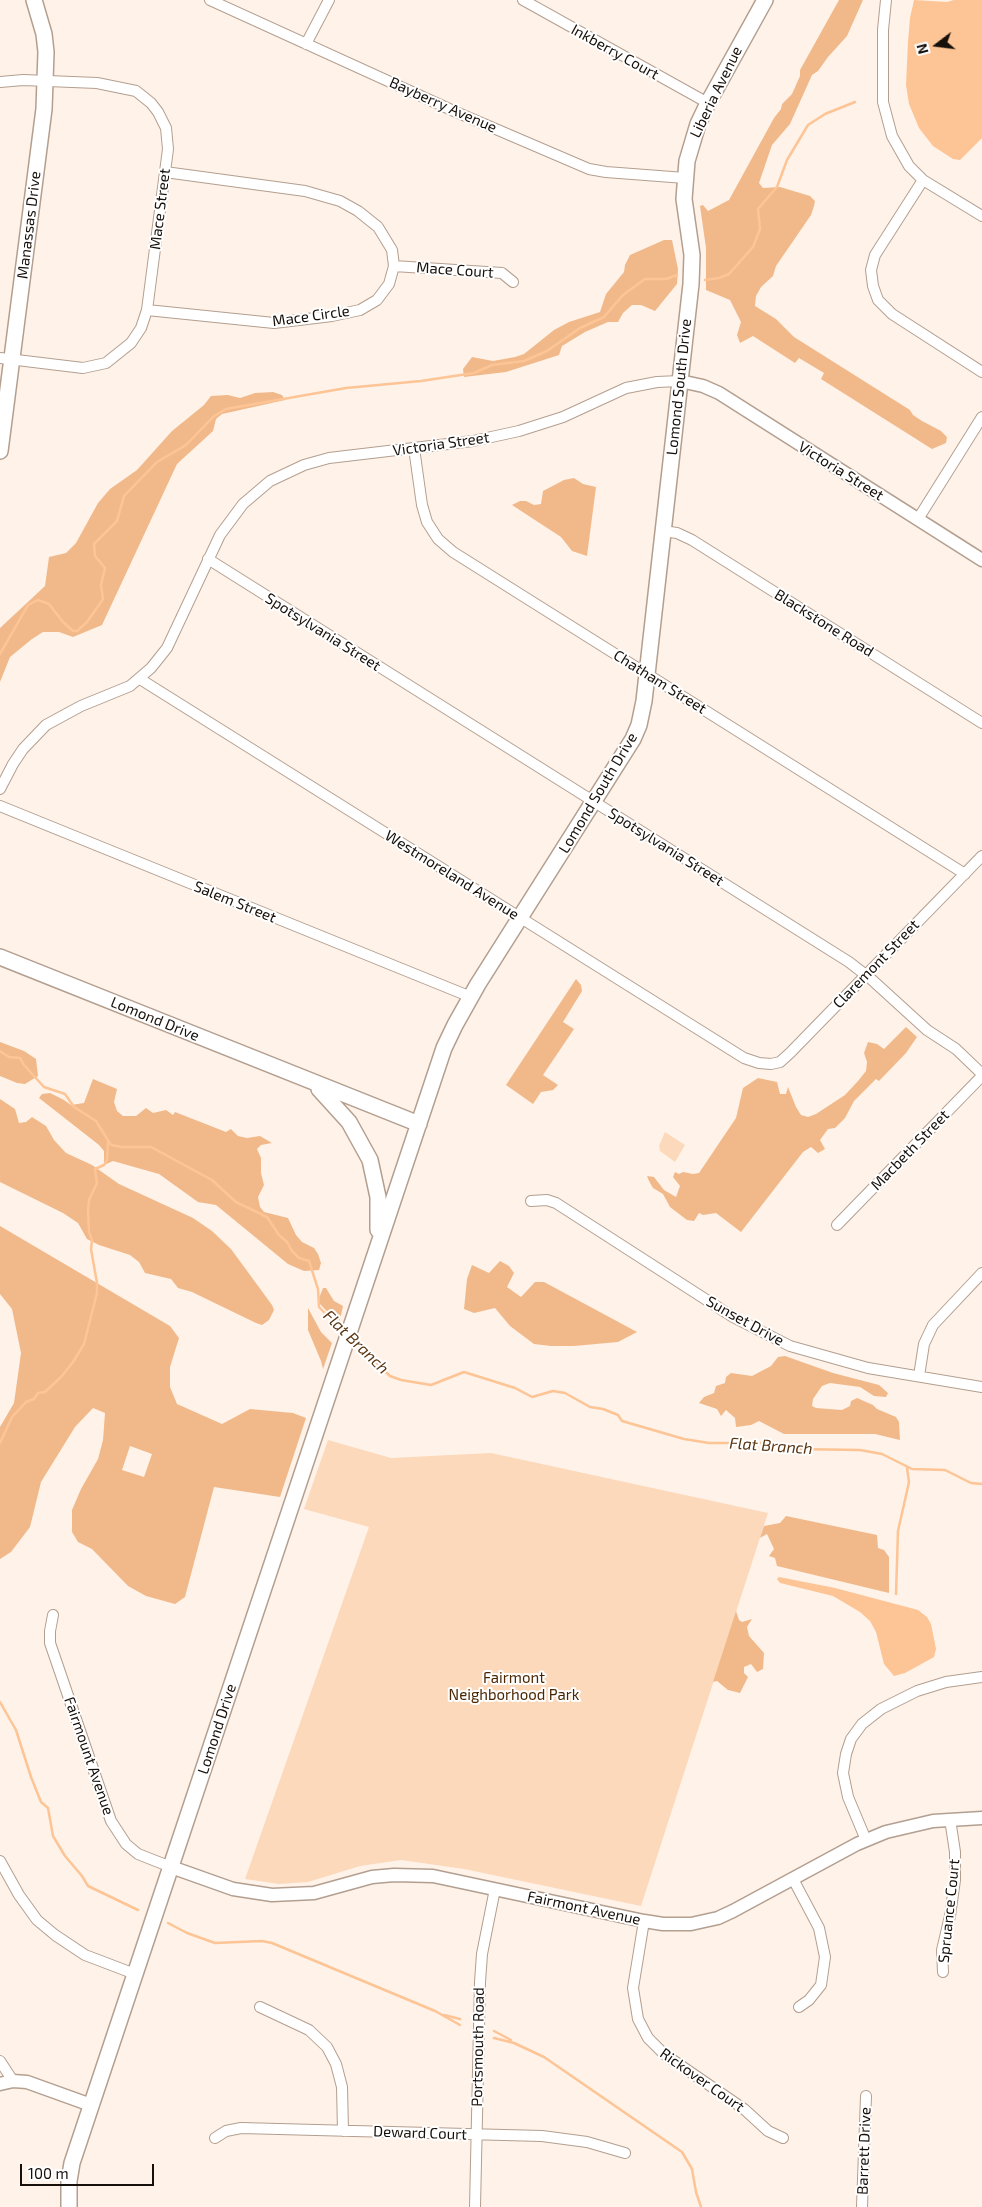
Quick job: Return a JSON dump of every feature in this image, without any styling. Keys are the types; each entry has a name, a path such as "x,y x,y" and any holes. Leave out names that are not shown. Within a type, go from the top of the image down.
{"main road":[{"name":"Manassas Drive","path":"0,450 6,359 44,109 46,81 44,34 34,0"},
{"name":"Liberia Avenue","path":"692,279 692,255 685,208 684,178 690,145 708,103 764,0"},
{"name":"Lomond South Drive","path":"419,1124 448,1037 520,918 633,739 639,725 647,674 692,279"},
{"name":"Lomond Drive","path":"0,957 419,1124 72,2163 69,2181 69,2207"},
{"name":"Lomond Drive","path":"310,1082 333,1102 349,1122 370,1160 378,1197 376,1253"}],"street":[{"path":"306,44 329,0"},
{"name":"Inkberry Court","path":"523,0 708,103"},
{"path":"886,0 883,30 883,82 886,119 899,151 909,166 923,180 982,216"},
{"name":"Bayberry Avenue","path":"213,1 456,112 589,169 684,178"},
{"name":"Mace Street","path":"0,82 46,81 127,88 142,94 158,112 166,128 168,148 147,310 141,328 131,343 106,363 83,368 6,359"},
{"path":"165,172 304,191 340,201 358,211 378,228 392,250 394,266"},
{"path":"923,180 875,255 871,270 873,286 878,300 892,314 982,372"},
{"name":"Mace Court","path":"394,266 502,273 513,282"},
{"name":"Mace Circle","path":"147,310 274,323 332,316 360,310 377,300 389,284 394,266"},
{"name":"Victoria Street","path":"0,789 23,749 46,725 81,706 130,686 156,663 167,648 220,535 243,504 259,490 286,472 329,458 473,441 519,431 563,417 626,388 657,382 680,381 703,386 719,393 982,560"},
{"path":"918,519 982,417"},
{"name":"Chatham Street","path":"414,448 422,505 430,528 438,539 453,552 965,874"},
{"name":"Blackstone Road","path":"663,531 677,533 692,540 982,723"},
{"name":"Spotsylvania Street","path":"208,559 866,975 927,1030 956,1050 982,1075"},
{"name":"Westmoreland Avenue","path":"140,679 744,1058 766,1064"},
{"name":"Salem Street","path":"0,806 471,997"},
{"name":"Claremont Street","path":"766,1064 780,1062 790,1054 982,856"},
{"name":"Macbeth Street","path":"837,1225 982,1075"},
{"name":"Sunset Drive","path":"531,1201 547,1200 556,1203 732,1317 790,1346 840,1362 982,1387"},
{"path":"919,1376 924,1344 933,1325 982,1273"},
{"name":"Fairmount Avenue","path":"53,1615 50,1643 112,1821 126,1844 138,1854 171,1867"},
{"path":"866,1840 848,1797 843,1773 851,1739 862,1724 881,1710 917,1691 946,1682 982,1677"},
{"name":"Fairmont Avenue","path":"171,1867 233,1889 272,1895 314,1893 350,1882 394,1875 433,1876 644,1921 675,1925 711,1920 733,1911 866,1840 911,1825 950,1819 982,1818"},
{"name":"Spruance Court","path":"942,1972 942,1950 952,1907 956,1866 950,1819"},
{"path":"0,1862 19,1896 37,1920 55,1935 85,1954 135,1974"},
{"path":"793,1879 819,1928 825,1958 821,1985 809,2000 799,2007"},
{"name":"Portsmouth Road","path":"475,2207 480,1982 482,1954 495,1889"},
{"name":"Rickover Court","path":"644,1921 633,1988 638,2019 648,2038 671,2059 744,2109 768,2131 783,2138"},
{"path":"260,2007 309,2030 327,2047 336,2064 342,2087 343,2131"},
{"path":"0,2061 13,2081"},
{"path":"0,2084 13,2081 27,2082 92,2106"},
{"name":"Barrett Drive","path":"862,2207 866,2096"},
{"name":"Deward Court","path":"215,2138 226,2130 242,2128 476,2134 556,2138 587,2142 626,2153"}],"green space":[{"path":"665,1132 685,1145 675,1162 660,1151 659,1146"},
{"name":"Fairmont Neighborhood Park","path":"328,1440 391,1458 491,1453 768,1513 641,1906 464,1869 401,1860 360,1866 308,1882 279,1884 245,1879 369,1527 304,1509"}],"shaded area":[{"path":"839,0 863,0 847,36 818,71 812,75 790,124 772,145 759,183 763,188 780,187 810,196 815,201 814,206 811,215 776,266 773,276 761,287 756,296 755,306 776,319 794,337 910,410 913,415 922,421 941,431 947,437 946,443 932,449 821,379 824,373 799,358 795,363 753,336 740,343 737,335 741,322 730,300 706,290 706,248 700,206 703,205 708,211 729,200 774,118 781,109 782,104 792,94 800,76 800,70"},
{"path":"914,0 947,2 954,0 982,0 982,138 960,160 953,159 933,146 919,128 909,104 906,85 908,42"},
{"path":"664,240 672,240 678,269 677,284 655,311 641,305 632,305 623,313 618,322 608,322 585,332 562,346 559,355 506,372 464,377 463,369 472,357 493,361 524,354 554,330 569,322 600,312 606,294 624,272 630,255"},
{"path":"273,392 282,395 285,400 222,414 216,419 213,431 177,464 102,625 73,637 59,632 43,632 10,657 0,682 0,628 45,586 49,557 66,553 76,543 98,503 110,489 137,470 172,431 204,405 211,396 228,395 240,398 255,393"},
{"path":"574,478 583,484 596,487 587,556 572,551 561,537 512,505 520,501 526,501 534,505 541,504 543,491 564,480"},
{"path":"576,979 581,985 582,991 563,1022 574,1029 543,1075 558,1085 553,1090 541,1092 533,1104 506,1085"},
{"path":"906,1027 917,1037 906,1053 879,1081 876,1079 854,1101 845,1118 835,1128 828,1129 820,1140 825,1149 818,1153 811,1147 803,1152 741,1232 716,1213 703,1215 699,1213 694,1221 687,1220 670,1207 663,1194 653,1188 647,1176 654,1177 664,1190 676,1197 680,1186 673,1177 675,1172 679,1174 683,1172 699,1173 736,1118 743,1088 758,1078 777,1082 780,1094 786,1094 788,1087 801,1115 808,1117 816,1114 845,1095 866,1071 867,1062 864,1053 868,1042 877,1044 884,1049"},
{"path":"0,1042 24,1051 36,1059 38,1076 25,1084 0,1076"},
{"path":"93,1079 117,1089 114,1102 117,1111 123,1116 136,1116 146,1108 153,1113 166,1110 173,1115 175,1112 226,1132 231,1129 238,1136 247,1138 260,1136 272,1143 261,1145 257,1149 261,1158 261,1173 264,1185 258,1197 260,1207 264,1212 288,1218 296,1235 302,1242 314,1248 318,1254 321,1263 319,1270 304,1271 288,1264 216,1205 198,1202 159,1174 113,1161 104,1165 104,1151 99,1145 39,1098 42,1094 50,1093 71,1105 84,1103"},
{"path":"0,1099 15,1109 19,1123 26,1122 32,1117 46,1126 54,1140 66,1153 92,1165 119,1184 193,1218 212,1231 231,1249 272,1305 274,1310 269,1320 262,1325 256,1323 192,1292 178,1288 171,1279 145,1273 139,1262 130,1255 87,1239 78,1223 63,1213 0,1182"},
{"path":"0,1226 170,1326 179,1338 170,1367 170,1387 177,1404 222,1424 250,1409 293,1413 306,1418 280,1497 214,1487 185,1597 175,1604 146,1596 128,1586 92,1549 78,1542 72,1532 72,1510 81,1489 98,1459 103,1440 105,1413 93,1408 75,1427 41,1482 30,1527 11,1552 0,1559 0,1427 14,1403 21,1353 12,1309 0,1294","holes":["130,1446 152,1454 144,1477 122,1470"]},
{"path":"500,1261 509,1266 514,1273 507,1287 521,1297 535,1282 544,1282 637,1332 618,1342 574,1346 534,1344 510,1326 495,1308 474,1313 464,1309 467,1279 472,1265 489,1273"},
{"path":"323,1288 326,1288 334,1301 343,1306 339,1324 320,1304 319,1298"},
{"path":"308,1308 321,1332 332,1343 323,1369 308,1330"},
{"path":"785,1356 833,1373 879,1385 888,1393 886,1397 874,1396 860,1387 830,1383 822,1386 813,1399 812,1406 842,1410 850,1406 851,1401 857,1398 896,1417 899,1422 900,1440 875,1434 784,1434 759,1421 751,1425 736,1427 735,1418 726,1410 721,1416 717,1409 699,1403 704,1397 714,1393 716,1386 725,1383 726,1377 731,1373 752,1376 771,1366 778,1357"},
{"path":"786,1516 877,1535 878,1548 884,1550 889,1557 889,1593 777,1566 775,1558 769,1556 774,1549 767,1534 760,1538 764,1526 780,1523"},
{"path":"779,1577 835,1588 918,1610 927,1617 931,1624 936,1649 934,1657 905,1673 894,1676 884,1664 876,1632 870,1621 860,1612 833,1596 780,1583 777,1579"},
{"path":"736,1611 739,1620 742,1622 752,1619 747,1627 749,1636 764,1653 763,1669 757,1672 751,1664 744,1667 744,1673 748,1677 740,1693 728,1690 717,1681 713,1682"}],"waterway":[{"path":"705,280 729,274 753,247 760,229 758,209 777,187 787,160 808,125 825,114 855,102"},
{"path":"0,654 28,605 38,600 49,604 73,631 77,631 87,622 103,599 101,585 105,568 95,556 94,544 117,521 124,496 157,462 186,445 214,416 226,409 346,388 421,381 474,373 492,365 524,361 547,351 580,328 604,317 623,295 645,279 666,279 677,275"},
{"name":"Flat Branch","path":"0,1051 9,1057 20,1058 44,1087 65,1094 74,1107 96,1121 111,1145 151,1147 212,1180 236,1202 267,1217 292,1251 299,1258 309,1261 318,1289 319,1307 344,1333"},
{"path":"0,1443 12,1417 26,1402 34,1399 38,1393 45,1392 61,1377 84,1344 97,1293 91,1249 92,1240 89,1232 89,1200 97,1183 95,1169 104,1165 107,1160 108,1141"},
{"name":"Flat Branch","path":"352,1340 390,1376 401,1380 431,1385 464,1372 515,1388 532,1397 553,1391 565,1393 590,1407 603,1409 618,1415 622,1421 684,1439 709,1443 766,1443 795,1449 860,1450 882,1454 912,1469 945,1470 971,1483 982,1484"},
{"path":"896,1594 898,1531 909,1482 907,1468"},
{"path":"0,1702 16,1730 41,1802 48,1808 53,1836 65,1856 88,1886 138,1910"},
{"path":"168,1923 187,1933 215,1943 262,1941 272,1943 435,2011 460,2025"},
{"path":"444,2015 460,2019"},
{"path":"494,2031 511,2040"},
{"path":"494,2038 514,2043 544,2057 682,2152 692,2169 701,2207"}]}
